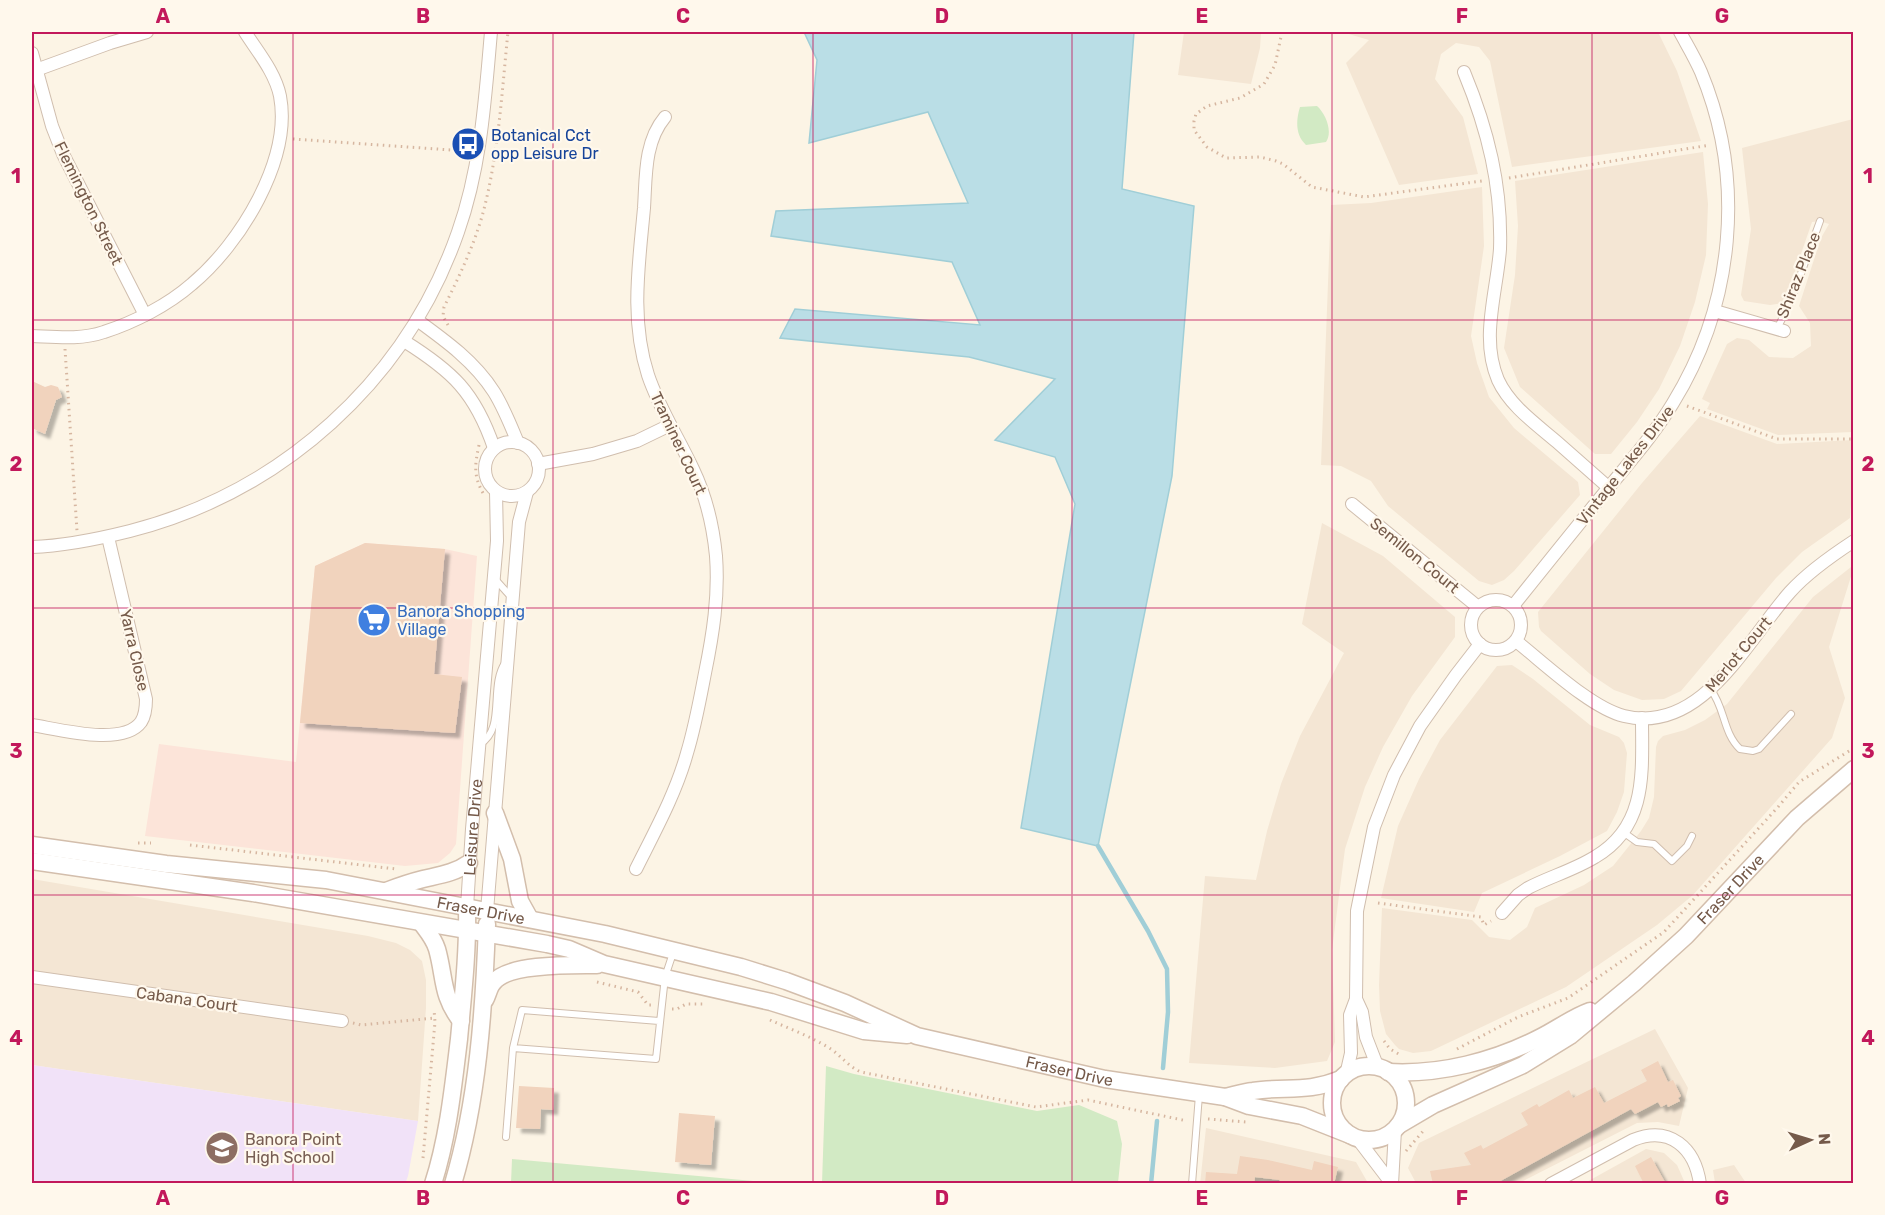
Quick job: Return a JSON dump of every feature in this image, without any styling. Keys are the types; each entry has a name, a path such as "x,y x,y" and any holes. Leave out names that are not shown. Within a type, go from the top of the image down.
{"street":[{"path":"36,70 147,32"},
{"path":"32,336 79,337 105,332 145,315 191,285 219,257 256,203 268,176 280,138 282,114 277,86 272,74 245,32"},
{"path":"32,547 108,537 151,526 196,509 255,480 281,464 323,432 360,397 417,320 440,277 456,239 479,152 491,32"},
{"name":"Vintage Lakes Drive","path":"1513,606 1657,428 1674,403 1701,348 1715,311 1725,263 1728,221 1725,171 1713,109 1700,72 1680,32"},
{"name":"Flemington Street","path":"32,54 52,126 72,175 145,315"},
{"path":"1464,72 1486,132 1497,179 1500,250 1490,333 1493,364 1498,380 1518,408 1608,487"},
{"name":"Traminer Court","path":"636,869 669,802 687,754 717,607 716,556 710,515 693,469 657,400 643,360 636,307 647,166 654,132 665,117"},
{"name":"Shiraz Place","path":"1715,311 1780,330"},
{"path":"417,320 462,354 487,381 496,394 518,443"},
{"path":"404,340 445,368 464,389 488,429 494,448 510,442 518,443 531,450 538,464 637,441 670,425"},
{"name":"Leisure Drive","path":"433,1184 448,1124 467,960 469,863 498,521 496,492 486,478 484,470 494,448"},
{"name":"Leisure Drive","path":"453,1184 467,1128 482,1008 495,813 519,522 527,492 537,480 538,464"},
{"path":"496,492 511,497 527,492"},
{"name":"Semillon Court","path":"1352,504 1478,607"},
{"name":"Yarra Close","path":"32,725 109,736 129,732 142,720 146,699 108,537"},
{"name":"Merlot Court","path":"1516,641 1599,705 1624,716 1642,718 1670,715 1711,690 1798,583 1819,565 1854,541"},
{"path":"1495,600 1505,601 1513,606 1519,614 1521,623 1516,641 1499,650 1480,645 1471,626 1478,607 1495,600"},
{"path":"1392,1184 1354,1137 1338,1124 1333,1109 1333,1095 1344,1077 1350,1053 1350,1015 1356,999 1357,910 1374,827 1394,776 1420,726 1480,645"},
{"path":"1502,913 1518,895 1528,888 1595,857 1609,848 1623,832 1632,817 1639,796 1642,718"},
{"name":"Fraser Drive","path":"1397,1128 1433,1105 1523,1065 1570,1036 1686,936 1797,818 1854,769"},
{"path":"495,813 512,859 520,901 530,919"},
{"name":"Fraser Drive","path":"32,845 166,864 326,880 674,949 786,981 917,1036 1067,1071 1199,1095 1225,1097 1254,1091 1319,1087 1344,1077"},
{"name":"Fraser Drive","path":"32,861 253,893 569,949 604,964 771,1002 864,1032 917,1036"},
{"path":"385,891 406,883 449,874 469,863"},
{"path":"422,924 437,949 450,1007 460,1021"},
{"path":"482,1008 493,983 509,972 604,964"},
{"name":"Cabana Court","path":"32,978 342,1021"},
{"path":"1356,999 1362,1012 1366,1037 1383,1070 1400,1084 1405,1095 1404,1114 1397,1128 1392,1184"},
{"name":"Fraser Drive","path":"1383,1070 1412,1073 1436,1071 1495,1056 1539,1038 1583,1014 1605,1006"},
{"path":"1344,1077 1362,1067 1383,1070"},
{"name":"Fraser Drive","path":"1225,1097 1248,1106 1302,1116 1354,1137"},
{"path":"1354,1137 1378,1139 1397,1128"},
{"path":"1551,1184 1634,1140 1643,1136 1660,1135 1674,1140 1686,1149 1696,1163 1700,1184"}],"lane":[{"name":"Shiraz Place","path":"1780,330 1820,221"},
{"path":"494,578 513,599"},
{"path":"479,744 493,731 498,673 507,660"},
{"path":"1711,690 1719,701 1727,730 1740,749 1753,751 1759,749 1791,714"},
{"path":"1623,832 1637,842 1654,844 1672,861 1687,846 1692,836"},
{"path":"513,1048 656,1059 665,977 674,949"},
{"path":"506,1137 513,1048 522,1010 659,1021"},
{"path":"1192,1184 1199,1095"}],"path":[{"path":"1282,32 1275,65 1264,84 1240,98 1207,106 1196,114 1193,125 1196,135 1212,151 1226,158 1260,158 1276,161 1312,187 1364,197 1497,179 1721,143"},
{"path":"280,138 479,152"},
{"path":"451,328 443,316 444,307 474,238"},
{"path":"65,337 77,542"},
{"path":"1674,403 1697,408 1777,439 1854,439"},
{"path":"479,442 475,471 476,482 486,501"},
{"path":"1451,1053 1518,1017 1568,998 1664,932 1799,782 1854,748"},
{"path":"190,845 400,870"},
{"path":"1378,903 1481,917 1485,926 1502,913"},
{"path":"423,1158 435,1018 434,1003"},
{"path":"677,1009 686,1004 704,1004"},
{"path":"764,1017 819,1042 861,1072 1036,1107 1088,1100 1187,1121 1197,1118 1249,1122"},
{"path":"342,1021 361,1024 435,1018"},
{"path":"1384,1041 1390,1049 1405,1057"},
{"path":"1401,1155 1426,1128"}],"shaded area":[{"path":"1184,32 1261,32 1260,48 1251,84 1178,75"},
{"path":"1342,32 1658,32 1677,71 1701,141 1512,167 1490,61 1479,47 1456,43 1441,54 1435,79 1463,117 1478,174 1399,185 1346,63 1369,40"},
{"path":"1853,119 1853,432 1778,435 1707,409 1710,403 1702,399 1727,344 1737,338 1749,340 1769,357 1793,358 1811,346 1810,323 1799,306 1821,238 1829,224 1820,221 1812,222 1784,303 1770,305 1744,301 1741,295 1751,229 1742,148"},
{"path":"1703,152 1708,204 1706,255 1695,302 1680,346 1659,389 1637,422 1611,454 1595,454 1520,387 1504,348 1515,275 1518,226 1515,181"},
{"path":"1482,187 1484,246 1471,336 1477,363 1489,397 1514,428 1578,482 1580,495 1514,571 1504,580 1492,585 1479,581 1388,506 1371,481 1341,466 1321,465 1331,205 1371,203"},
{"path":"1700,416 1777,444 1853,440 1850,518 1802,552 1776,578 1681,691 1664,699 1642,700 1614,690 1590,674 1541,631 1538,612 1642,483"},
{"path":"1322,523 1383,556 1455,617 1455,637 1412,696 1383,747 1365,787 1345,849 1332,950 1335,1042 1327,1061 1275,1068 1189,1063 1205,876 1256,880 1281,784 1300,736 1344,653 1302,624"},
{"path":"365,543 445,549 477,556 456,844 450,853 438,863 405,866 145,836 159,744 296,762 315,566"},
{"path":"1851,567 1853,570 1829,647 1845,698 1832,738 1693,895 1657,925 1566,987 1431,1051 1413,1053 1399,1049 1386,1034 1380,1011 1382,908 1472,920 1489,937 1510,940 1527,927 1535,908 1584,885 1613,866 1649,818 1654,797 1658,741 1663,736 1685,730 1705,720 1727,704 1813,597"},
{"path":"1512,665 1590,725 1619,737 1624,743 1627,753 1624,792 1607,831 1482,893 1474,912 1381,898 1398,826 1440,740 1497,666"},
{"path":"32,879 368,936 396,943 410,950 422,961 426,980 418,1121 32,1065"},
{"path":"1655,1029 1688,1088 1679,1126 1658,1122 1637,1123 1519,1183 1416,1183 1408,1168 1419,1143"},
{"name":"Banora Point High School","path":"32,1065 418,1121 408,1176 405,1184 32,1183"},
{"path":"1206,1128 1356,1162 1368,1183 1200,1184"},
{"path":"1646,1149 1664,1153 1677,1165 1685,1183 1583,1184"},
{"path":"1734,1165 1746,1183 1715,1183 1713,1170"}],"green space":[{"path":"1317,106 1328,123 1328,138 1326,142 1306,145 1297,127 1300,107"},
{"path":"826,1066 854,1074 1037,1111 1079,1105 1117,1121 1122,1144 1118,1183 822,1183"},
{"path":"512,1159 775,1183 511,1183"}],"water":[{"path":"804,32 1134,32 1122,189 1194,206 1172,476 1098,846 1021,828 1075,504 1055,457 995,440 1055,379 969,357 780,338 795,309 980,325 952,262 771,236 776,211 968,203 928,112 809,143 817,60"}],"building":[{"path":"32,381 45,387 51,385 58,387 62,397 56,400 45,434 32,428"},
{"name":"Banora Shopping Village","path":"365,543 445,549 434,674 462,677 455,733 300,723 315,566"},
{"path":"1658,1061 1668,1082 1673,1080 1681,1096 1678,1098 1680,1101 1668,1107 1667,1104 1661,1107 1658,1102 1635,1114 1631,1109 1495,1184 1433,1184 1430,1171 1471,1165 1464,1153 1481,1145 1483,1149 1528,1125 1521,1113 1537,1104 1539,1107 1569,1090 1573,1098 1595,1087 1604,1103 1647,1081 1641,1070"},
{"path":"519,1086 554,1088 553,1110 541,1109 540,1129 516,1128"},
{"path":"679,1113 715,1116 711,1165 675,1162"},
{"path":"1240,1156 1312,1170 1314,1161 1338,1167 1334,1184 1279,1184 1280,1180 1255,1177 1254,1184 1205,1184 1206,1172 1237,1174"},
{"path":"1651,1157 1666,1184 1644,1184 1635,1166"}],"waterway":[{"path":"1098,846 1148,931 1167,969 1168,1012 1163,1068"},
{"path":"1151,1184 1157,1121"}],"place":[{"name":"Botanical Cct opp Leisure Dr","path":"468,144"},
{"name":"Banora Shopping Village","path":"374,620"},
{"name":"Banora Point High School","path":"222,1148"}]}
